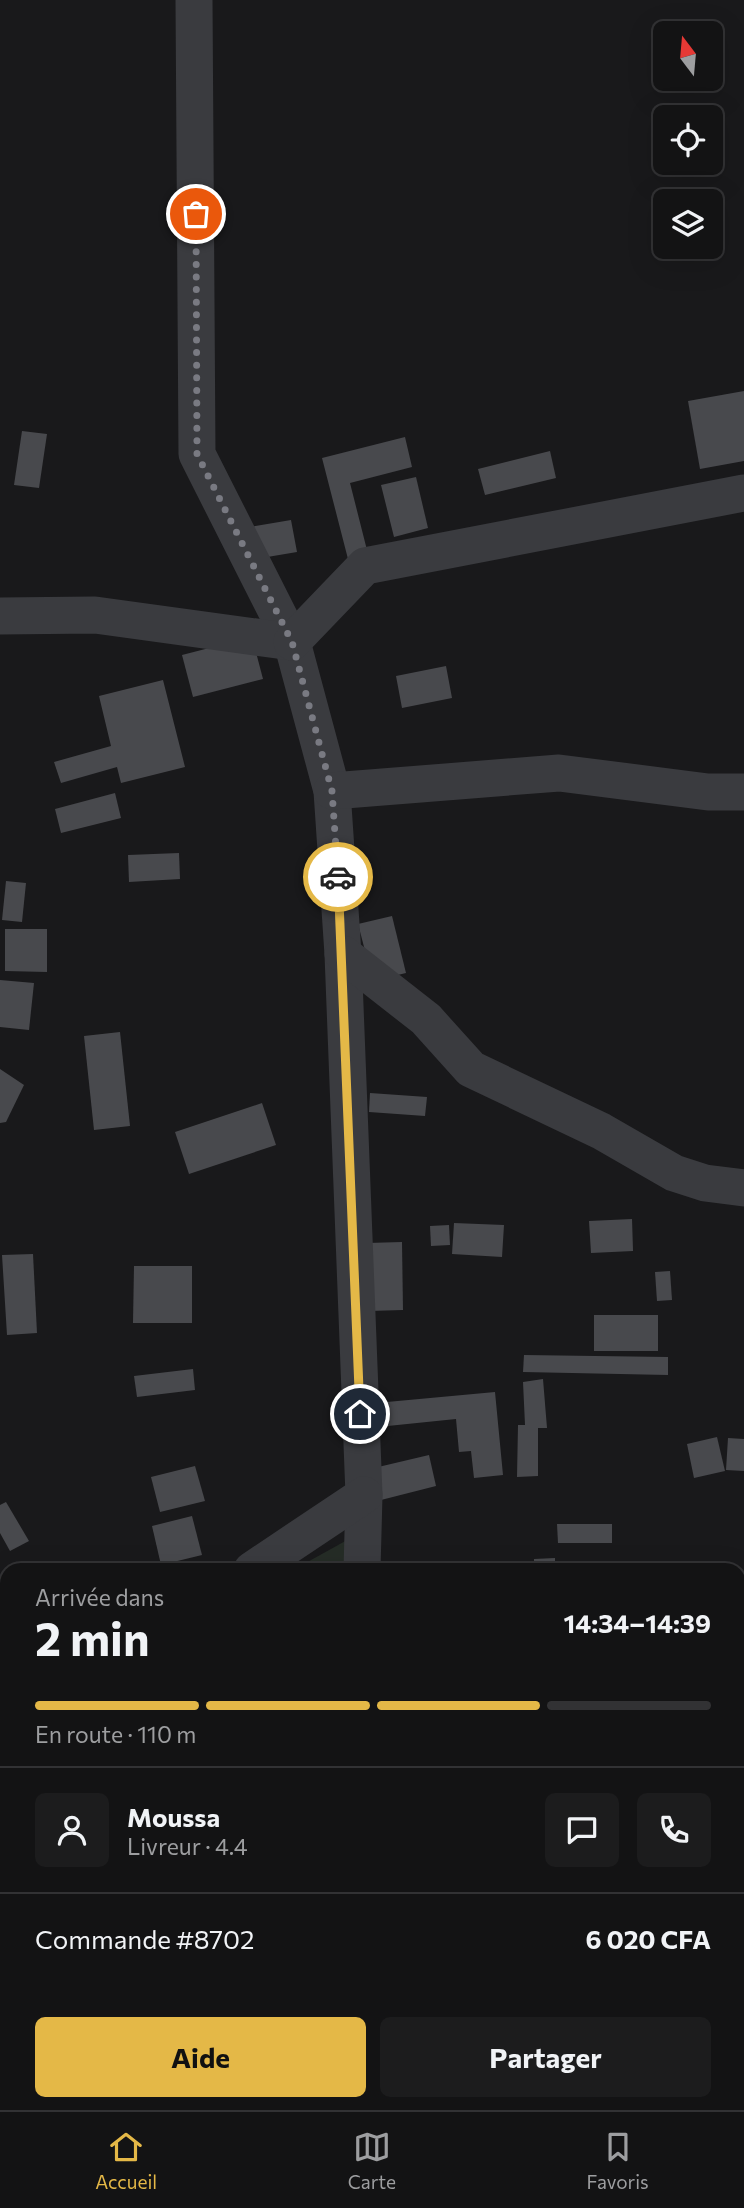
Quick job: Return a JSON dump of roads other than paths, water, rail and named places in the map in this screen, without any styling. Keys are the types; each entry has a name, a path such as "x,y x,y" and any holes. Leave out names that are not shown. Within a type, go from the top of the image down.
{"street":[{"path":"194,0 197,454 292,642 332,791 343,954 364,1495 362,1563"},
{"path":"292,642 365,566 744,493"},
{"path":"0,616 95,615 292,642"},
{"path":"332,791 559,773 708,792 744,792"},
{"path":"343,954 426,1019 471,1069 601,1132 674,1173 705,1183 744,1188"},
{"path":"263,1563 364,1495"}]}
